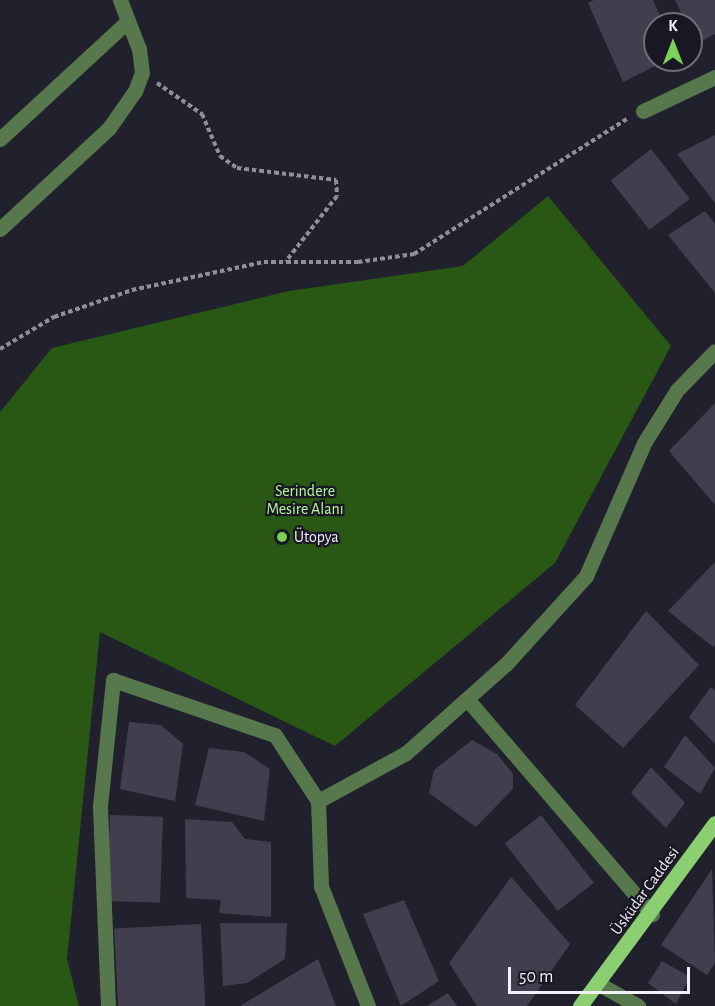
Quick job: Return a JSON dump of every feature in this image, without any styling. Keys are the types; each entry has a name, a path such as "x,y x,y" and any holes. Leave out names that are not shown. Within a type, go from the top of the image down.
{"main road":[{"name":"Üsküdar Caddesi","path":"580,1006 652,914 715,823"}],"street":[{"path":"0,229 109,128 142,73 120,0"},
{"path":"0,139 128,21"},
{"path":"643,111 715,77"},
{"path":"318,801 406,753 467,699 586,576 644,442 677,390 715,351"},
{"path":"108,1006 100,806 112,680 275,735 318,801 321,886 368,1006"},
{"path":"467,699 652,914"},
{"path":"599,984 638,1006"}],"path":[{"path":"142,73 202,114 220,156 237,168 336,180 337,196 286,262"},
{"path":"0,349 54,317 132,290 286,262 358,262 414,254 643,111"}],"green space":[{"name":"Serindere Mesire Alanı","path":"548,196 671,346 555,563 335,746 100,632 67,959 79,1006 0,1006 0,412 52,348 289,291 463,266"}],"building":[{"path":"594,0 653,0 658,12 643,12 643,72 623,82 588,3"},
{"path":"675,0 715,0 715,34 703,40 703,12 681,12"},
{"path":"715,135 715,203 677,154"},
{"path":"651,149 690,199 650,230 611,180"},
{"path":"705,211 715,224 715,293 668,235"},
{"path":"715,403 715,505 669,451"},
{"path":"715,562 715,645 713,647 668,611"},
{"path":"646,611 699,665 623,748 575,705"},
{"path":"711,687 715,691 715,744 689,717"},
{"path":"129,722 161,725 183,744 175,801 120,789"},
{"path":"685,735 715,768 700,794 664,767"},
{"path":"472,740 497,754 513,774 513,789 476,827 429,793 434,770"},
{"path":"209,748 244,752 270,769 264,821 195,805"},
{"path":"651,767 685,803 666,828 631,793"},
{"path":"110,815 163,817 160,903 107,901"},
{"path":"541,815 594,883 558,911 505,843"},
{"path":"185,819 232,822 245,839 271,842 271,917 219,913 221,900 186,898"},
{"path":"712,869 715,963 707,975 661,945"},
{"path":"511,877 570,944 527,1006 477,1006 449,963"},
{"path":"404,900 439,981 401,1006 363,914"},
{"path":"220,923 287,923 285,959 247,983 223,986"},
{"path":"201,924 205,1006 118,1006 114,929"},
{"path":"318,959 336,1006 240,1006"},
{"path":"662,961 690,977 676,1004 648,983"},
{"path":"448,993 457,1006 427,1006"}],"place":[{"name":"Ütopya","path":"282,537"}]}
